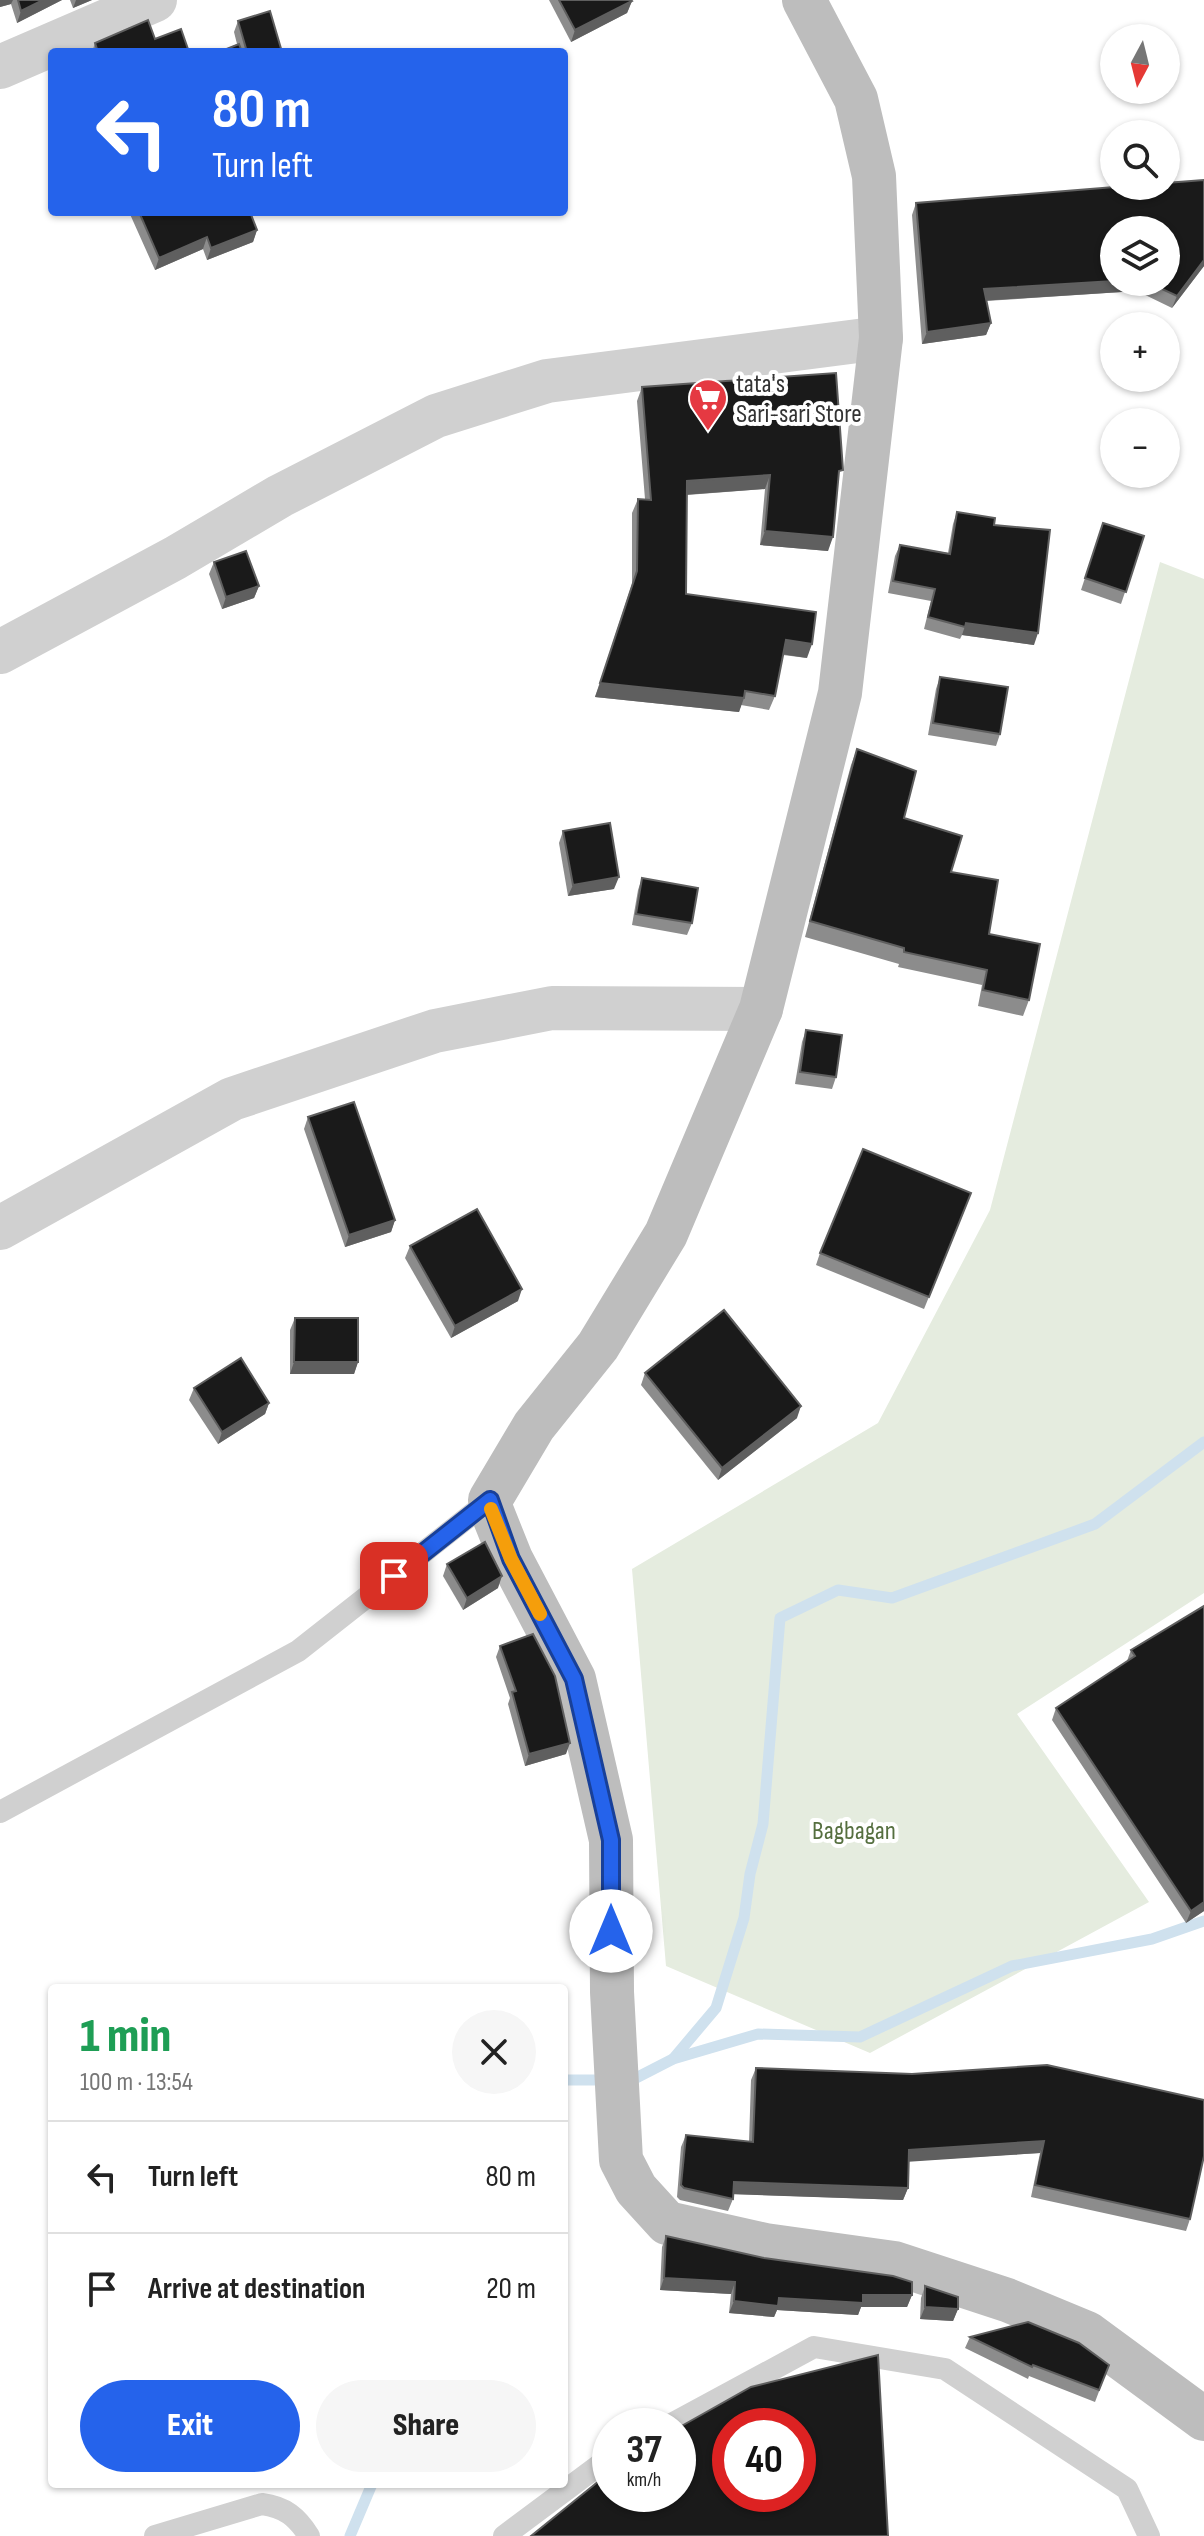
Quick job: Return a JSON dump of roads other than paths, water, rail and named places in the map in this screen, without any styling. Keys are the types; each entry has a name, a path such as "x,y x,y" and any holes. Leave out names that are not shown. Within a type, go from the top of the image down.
{"street":[{"path":"0,67 155,0"},
{"path":"804,0 856,99 874,176 881,338 840,693 761,1009 666,1234 598,1346 534,1426 490,1500 511,1559 574,1679 611,1840 612,1992 621,2160 636,2189 667,2223 765,2245 894,2263 1007,2300 1087,2333 1204,2419"},
{"path":"0,652 175,558 280,496 436,416 547,381 881,338"},
{"path":"0,1228 232,1099 435,1031 552,1008 761,1009"}],"lane":[{"path":"0,1812 298,1651 490,1500"},
{"path":"696,2411 814,2347 945,2369 1127,2489 1149,2536"},
{"path":"504,2536 592,2470"},
{"path":"155,2536 262,2504 283,2508 300,2521 307,2533"}],"waterway":[{"path":"673,2059 716,2008 744,1918 750,1874 763,1824 780,1618 838,1590 892,1598 1095,1524 1204,1442"},
{"path":"625,2080 634,2079 673,2059 758,2034 860,2037 1012,1966 1152,1939 1204,1921"},
{"path":"568,2080 607,2080"},
{"path":"350,2536 370,2488"}],"place":[{"name":"tata's Sari-sari Store","path":"708,432"}],"park label":[{"name":"Bagbagan","path":"854,1830"}]}
